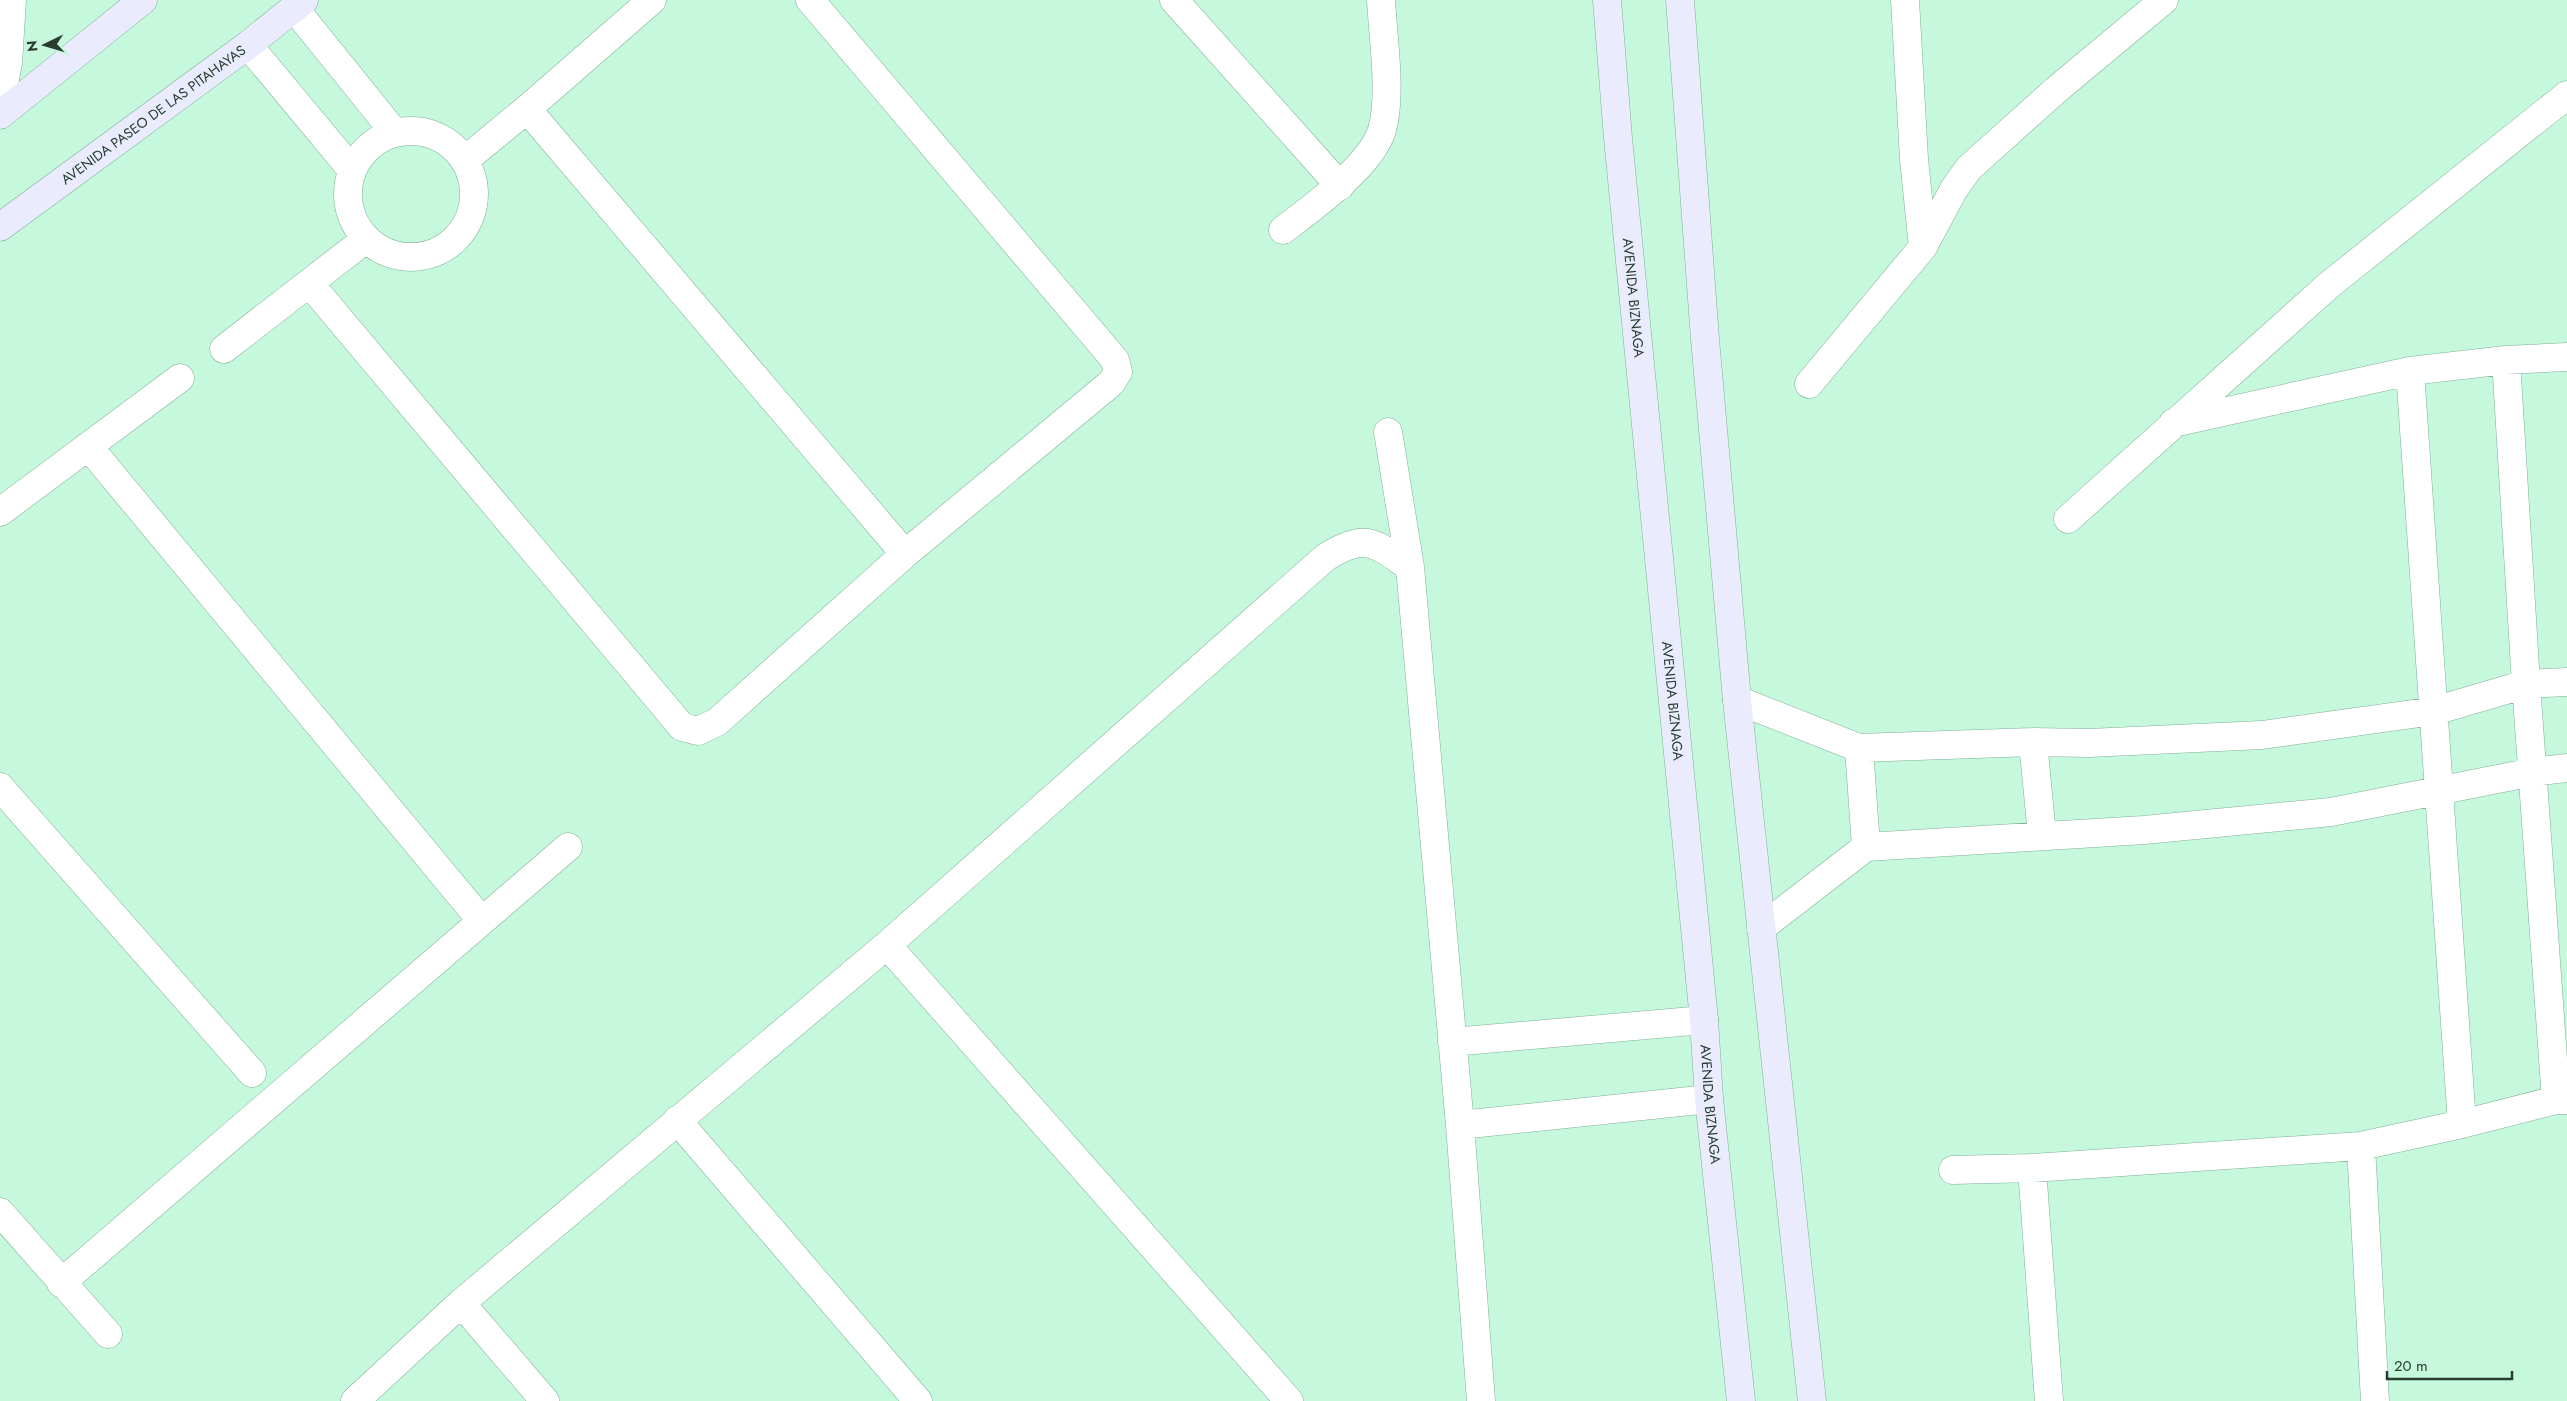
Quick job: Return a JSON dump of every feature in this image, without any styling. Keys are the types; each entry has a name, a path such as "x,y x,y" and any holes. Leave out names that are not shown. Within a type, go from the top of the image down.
{"street":[{"path":"0,105 8,63 12,0"},
{"path":"0,115 143,0"},
{"path":"465,160 527,110 652,0"},
{"path":"310,284 682,727 698,731 717,722 905,554 1111,383 1118,372 1115,360 810,0"},
{"path":"1174,0 1340,186"},
{"path":"1283,230 1340,186 1373,148 1382,131 1386,105 1381,0"},
{"name":"AVENIDA BIZNAGA","path":"1607,0 1619,148 1704,1020 1709,1099 1740,1401"},
{"path":"1680,0 1705,338 1737,700 1812,1401"},
{"path":"1906,0 1914,159 1923,247"},
{"path":"1809,384 1923,247 1954,189 1969,168 2056,90 2164,0"},
{"path":"300,4 394,132"},
{"name":"AVENIDA PASEO DE LAS PITAHAYAS","path":"0,227 248,45 300,4"},
{"path":"248,45 352,170"},
{"path":"2068,519 2172,423 2329,285 2567,95"},
{"path":"527,110 905,554"},
{"path":"423,131 438,136 451,144 465,160 474,186 474,204 460,236 446,247 431,255 414,258 396,256 380,250 366,240 352,218 347,194 352,170 369,146 394,132 423,131"},
{"path":"224,349 366,240"},
{"path":"2172,423 2410,371 2506,360 2567,357"},
{"path":"1953,1170 2032,1168 2360,1146 2561,1100 2526,684 2506,360"},
{"path":"2410,371 2462,1124"},
{"path":"0,512 180,378"},
{"path":"1388,432 1410,567 1460,1125 1481,1401"},
{"path":"88,446 481,920"},
{"path":"355,1401 461,1303 887,945 1326,557 1347,544 1373,543 1410,567"},
{"path":"1737,700 1858,748 2033,742 2089,743 2262,735 2434,711 2526,684 2567,682"},
{"path":"2033,742 2042,835"},
{"path":"1858,748 1866,847"},
{"path":"1761,928 1866,847 2144,830 2331,812 2533,772 2567,768"},
{"path":"0,787 252,1073"},
{"path":"61,1283 568,847"},
{"path":"887,945 1289,1401"},
{"path":"1452,1042 1704,1020"},
{"path":"1460,1125 1709,1099"},
{"path":"677,1120 918,1401"},
{"path":"2360,1146 2375,1401"},
{"path":"2032,1168 2049,1401"},
{"path":"0,1212 108,1334"},
{"path":"461,1303 545,1401"}]}
